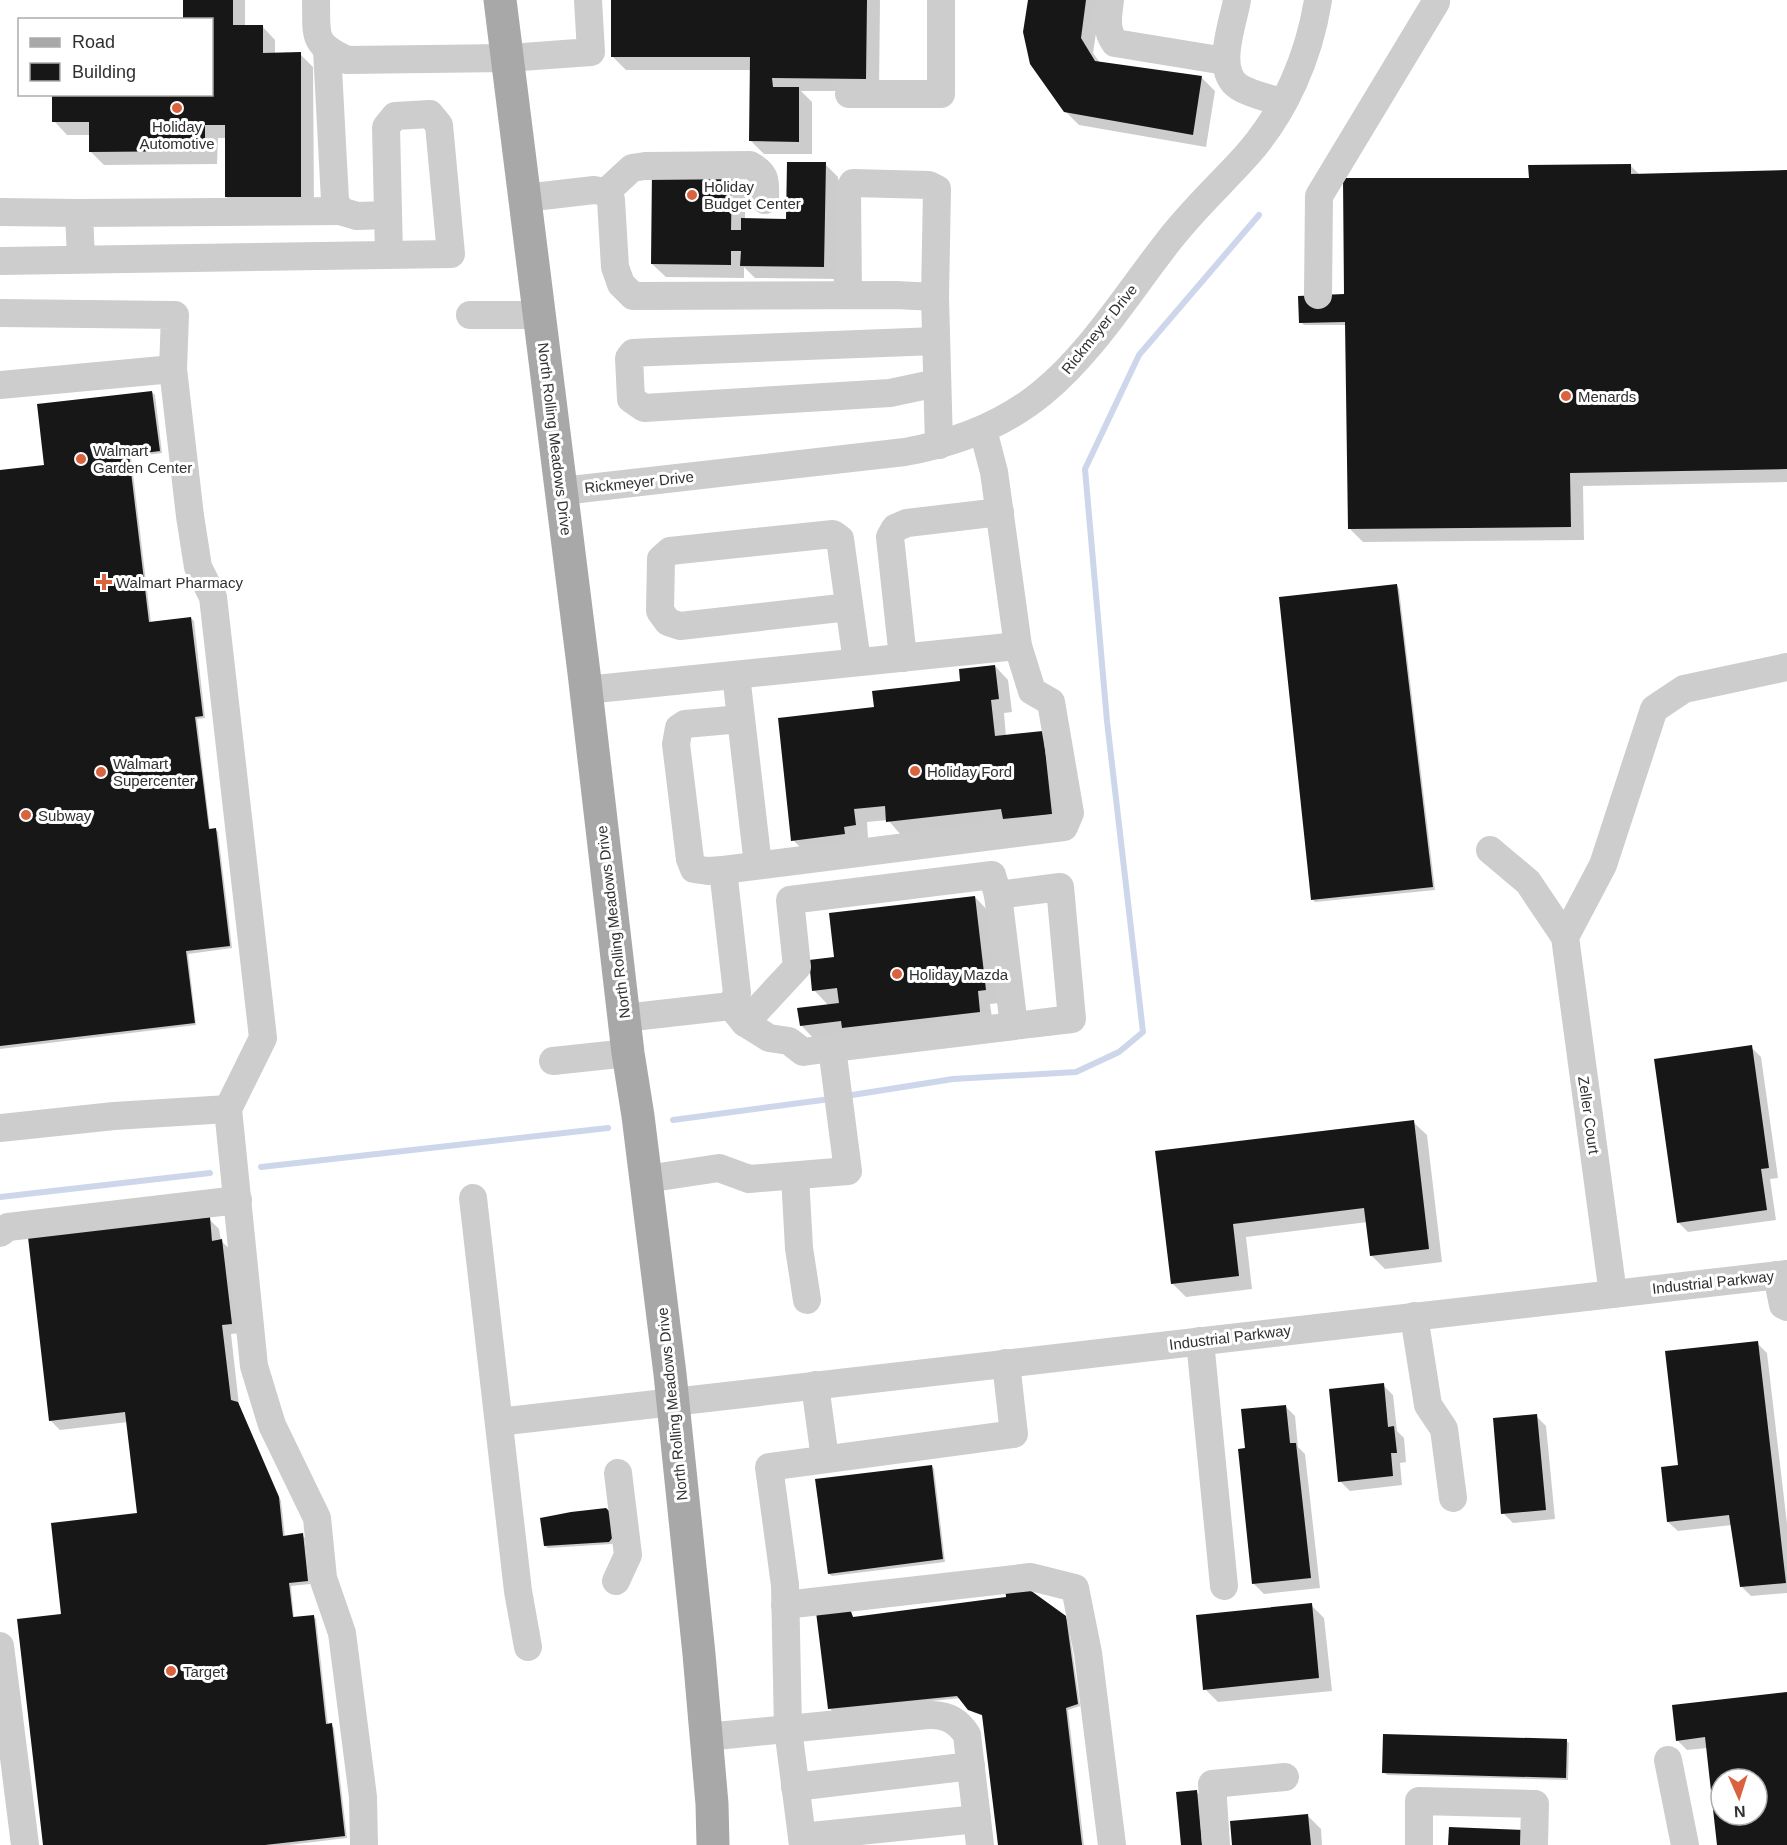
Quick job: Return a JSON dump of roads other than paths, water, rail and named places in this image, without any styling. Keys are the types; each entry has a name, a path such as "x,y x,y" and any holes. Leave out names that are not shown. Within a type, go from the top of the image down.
{"main road":[{"name":"North Rolling Meadows Drive","path":"500,0 562,491 628,1053 638,1116 673,1402 706,1737 713,1845"}],"street":[{"path":"316,0 317,35 327,50 347,60 507,58 591,52 588,0"},
{"path":"849,94 941,94 941,0"},
{"path":"1110,0 1107,21 1110,35 1115,43 1225,61"},
{"path":"1236,0 1225,61 1230,79 1240,87 1283,103"},
{"name":"Rickmeyer Drive","path":"562,491 905,452 939,445 982,430 1014,413 1042,393 1077,360 1178,229 1257,142 1283,103 1298,74 1308,44 1318,0"},
{"path":"1318,295 1319,196 1436,2"},
{"path":"327,50 335,200 340,211"},
{"path":"0,261 81,259 388,255 451,254 439,125 430,114 395,116 386,126 388,255"},
{"path":"606,192 632,168 645,165 750,165 761,171 765,179 765,200"},
{"path":"848,295 847,193 854,183 929,185 937,189 935,297 939,445"},
{"path":"525,198 594,190 606,192 611,200 615,267 621,284 633,296 935,297"},
{"path":"0,213 340,211 357,216 388,216"},
{"path":"79,213 81,259"},
{"path":"0,313 175,315 173,369 190,516 198,567 213,597 263,1038 228,1109 254,1366 272,1425 316,1518 323,1578 342,1633 363,1797 364,1845"},
{"path":"470,315 539,315"},
{"path":"936,341 633,353 628,358 631,399 644,408 890,393 937,382"},
{"path":"0,385 173,369"},
{"path":"741,719 685,724 678,728 676,744 690,859 694,869 723,870 1064,827 1070,813 1051,702 1032,691 1018,646 994,472 982,430"},
{"path":"903,658 890,537 895,528 907,523 1000,512"},
{"path":"849,607 680,626 668,622 660,611 661,560 670,551 833,534 840,539 857,662"},
{"path":"586,690 1018,646"},
{"path":"1490,850 1528,882 1565,937 1603,865 1654,709 1684,689 1787,667"},
{"path":"736,675 758,865"},
{"path":"723,870 738,1015"},
{"path":"624,1018 738,1015 797,967 790,900 992,875 998,895 1014,1026"},
{"path":"738,1015 769,1038 789,1041 803,1052 1072,1019 1060,887 998,895"},
{"name":"Zeller Court","path":"1565,937 1613,1294"},
{"path":"646,1179 719,1168 749,1179 849,1171 832,1048"},
{"path":"553,1061 628,1053"},
{"path":"0,1128 114,1116 228,1109"},
{"path":"795,1176 799,1248 807,1300"},
{"path":"473,1198 518,1592 528,1647"},
{"path":"0,1233 8,1227 237,1200"},
{"path":"1782,1274 1783,1305 1787,1307"},
{"name":"Industrial Parkway","path":"499,1422 1782,1274"},
{"path":"1414,1316 1428,1405 1444,1430 1453,1498"},
{"path":"1200,1341 1224,1586"},
{"path":"706,1737 788,1729 928,1715 942,1715 954,1720 967,1735 979,1832 802,1841 788,1729 785,1585 769,1467 1014,1434 1006,1363"},
{"path":"815,1385 825,1459"},
{"path":"616,1581 628,1555 618,1473"},
{"path":"785,1605 1031,1577 1075,1588 1088,1653 1112,1845"},
{"path":"0,1646 25,1845"},
{"path":"1668,1760 1685,1845"},
{"path":"795,1786 971,1766"},
{"path":"1216,1845 1212,1785 1285,1777"},
{"path":"1419,1836 1419,1801 1535,1804 1534,1845"}],"waterway":[{"path":"846,1096 953,1079 1076,1072 1119,1052 1143,1032 1107,721 1085,469 1139,355 1259,215"},
{"path":"673,1120 830,1099"},
{"path":"261,1167 608,1128"},
{"path":"0,1197 210,1173"}],"place":[{"name":"Holiday Automotive","path":"177,108"},
{"name":"Holiday Budget Center","path":"692,195"},
{"name":"Menards","path":"1566,396"},
{"name":"Walmart Garden Center","path":"81,459"},
{"name":"Walmart Pharmacy","path":"104,582"},
{"name":"Holiday Ford","path":"915,771"},
{"name":"Walmart Supercenter","path":"101,772"},
{"name":"Subway","path":"26,815"},
{"name":"Holiday Mazda","path":"897,974"},
{"name":"Target","path":"171,1671"}]}
